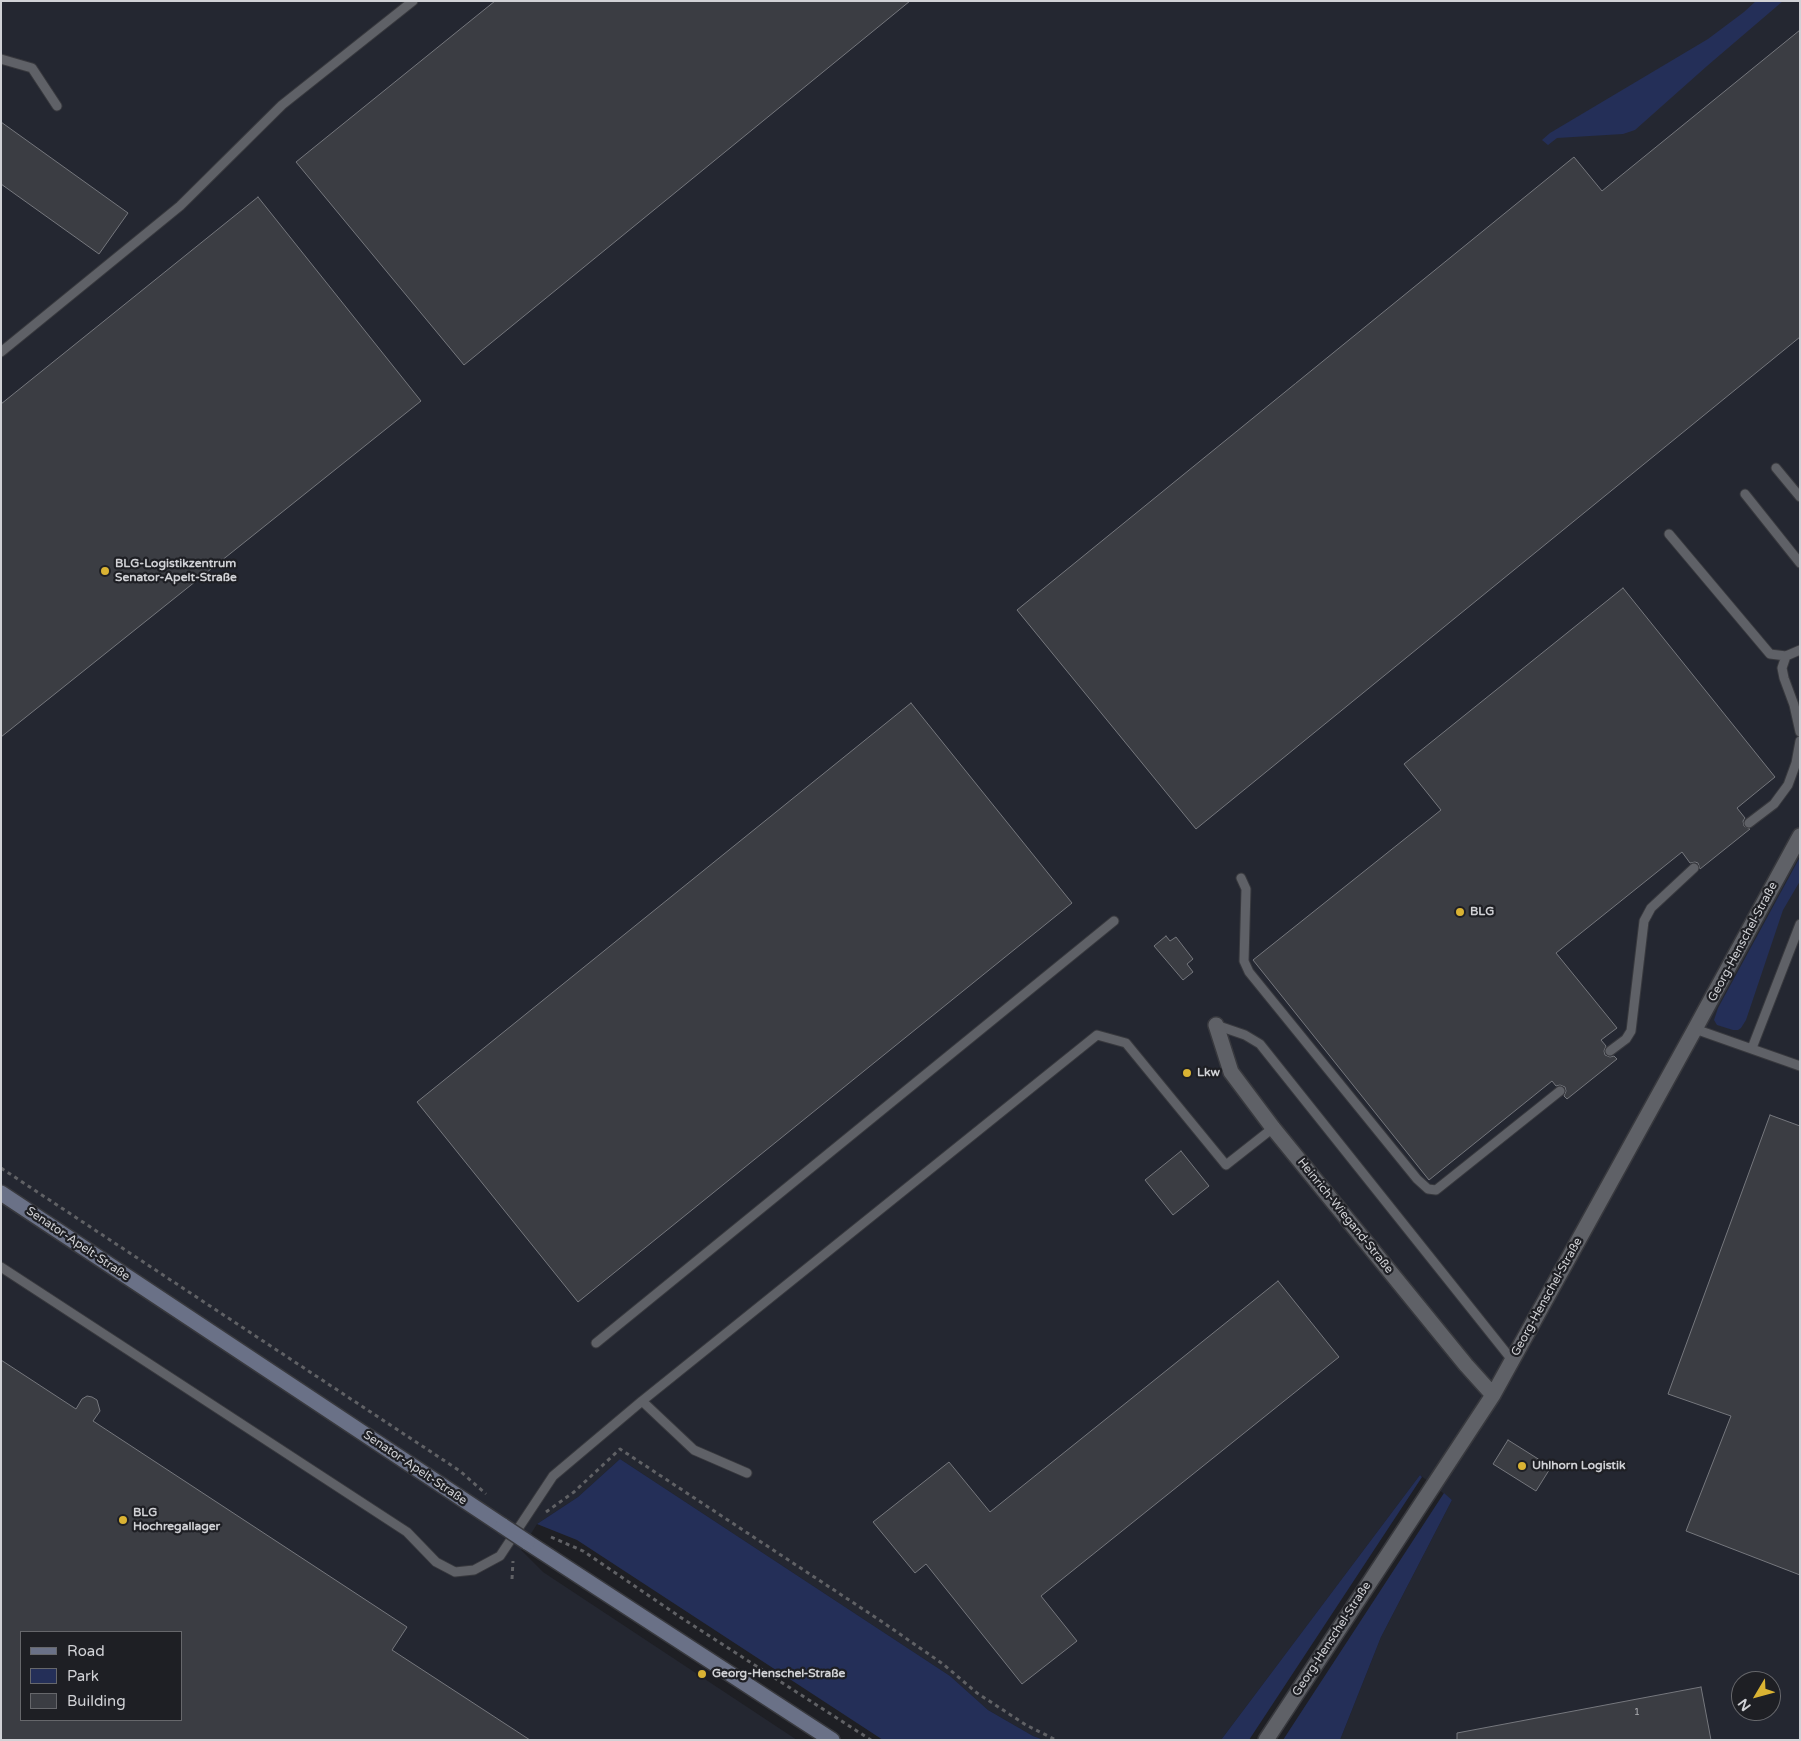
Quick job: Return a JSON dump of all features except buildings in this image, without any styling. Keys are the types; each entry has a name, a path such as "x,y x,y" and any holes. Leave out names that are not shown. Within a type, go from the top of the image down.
{"street":[{"name":"Georg-Henschel-Straße","path":"1266,1740 1493,1395 1696,1029 1800,836"},
{"name":"Heinrich-Wiegand-Straße","path":"1216,1025 1231,1072 1272,1128 1466,1365 1493,1395"},
{"name":"Senator-Apelt-Straße","path":"1,1193 527,1542 832,1740"}],"lane":[{"path":"1,352 180,206 282,105 413,1"},
{"path":"1,59 32,68 57,106"},
{"path":"1776,468 1800,497"},
{"path":"1744,494 1800,562"},
{"path":"1669,534 1770,654 1786,656 1800,650"},
{"path":"1786,656 1782,668 1794,705 1800,732"},
{"path":"1749,824 1774,804 1788,785 1796,762 1800,741"},
{"path":"1610,1051 1626,1039 1631,1031 1644,921 1651,908 1694,868"},
{"path":"1241,878 1246,888 1244,961 1249,972 1417,1179 1428,1189 1436,1190 1560,1091"},
{"path":"596,1343 1114,921"},
{"path":"1752,1048 1800,924"},
{"path":"1216,1025 1245,1035 1260,1044 1512,1360"},
{"path":"1696,1029 1800,1066"},
{"path":"1,1267 407,1532 436,1562 455,1572 474,1570 500,1556 554,1476 642,1401 1097,1036 1126,1042 1226,1165 1272,1128"},
{"path":"642,1401 694,1450 747,1473"}],"path":[{"path":"1,1168 460,1471 487,1494"},
{"path":"544,1513 574,1492 620,1449 881,1621 943,1664 976,1693 1056,1740"},
{"path":"544,1534 583,1551 680,1617 871,1740"},
{"path":"512,1578 513,1552"}],"shaded area":[{"path":"1,1 1800,1 1800,1740 1340,1740 1381,1637 1452,1500 1420,1475 1221,1740 1044,1740 1033,1736 988,1710 950,1676 620,1459 578,1497 537,1524 521,1550 543,1572 797,1740 1,1740"}],"green space":[{"path":"1756,1 1783,1 1635,130 1623,134 1557,138 1548,145 1542,140 1550,133 1708,39"},
{"path":"1800,857 1800,881 1783,910 1746,1020 1738,1030 1717,1025 1714,1020 1718,1008"},
{"path":"620,1459 950,1676 988,1710 1033,1736 1044,1740 883,1740 577,1540 537,1524 578,1497"},
{"path":"1420,1475 1422,1477 1249,1740 1221,1740"},
{"path":"1444,1493 1452,1500 1381,1637 1340,1740 1283,1740"}],"place":[{"name":"BLG-Logistikzentrum Senator-Apelt-Straße","path":"105,571"},
{"name":"BLG","path":"1460,912"},
{"name":"Lkw","path":"1187,1073"},
{"name":"Uhlhorn Logistik","path":"1522,1466"},
{"name":"BLG Hochregallager","path":"123,1520"},
{"name":"Georg-Henschel-Straße","path":"702,1674"}]}
